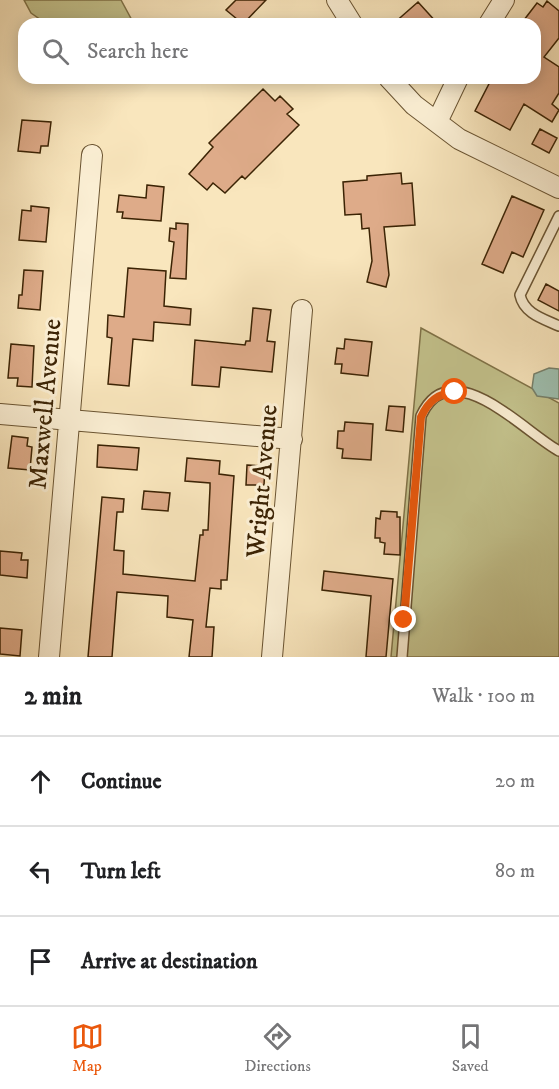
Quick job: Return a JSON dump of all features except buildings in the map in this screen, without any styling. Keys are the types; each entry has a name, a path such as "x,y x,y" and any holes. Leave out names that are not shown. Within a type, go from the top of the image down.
{"street":[{"path":"337,0 348,18"},
{"path":"493,18 504,0"},
{"path":"395,84 414,105 459,139 558,184"},
{"path":"437,122 455,84"},
{"name":"Maxwell Avenue","path":"49,657 92,155"},
{"name":"Wright Avenue","path":"272,657 302,310"},
{"path":"0,414 292,439"}],"lane":[{"path":"559,216 520,295 521,303 531,313 559,326"},
{"path":"402,657 421,417 426,406 442,394 470,393 491,404 559,451"}],"shaded area":[{"path":"24,0 121,0 131,18 38,18 31,13"},
{"path":"421,328 559,403 559,657 391,657"},
{"path":"549,368 559,369 559,399 537,396 532,388 534,374"}],"route":[{"path":"404,620 421,417 432,399 442,394 455,392"}]}
